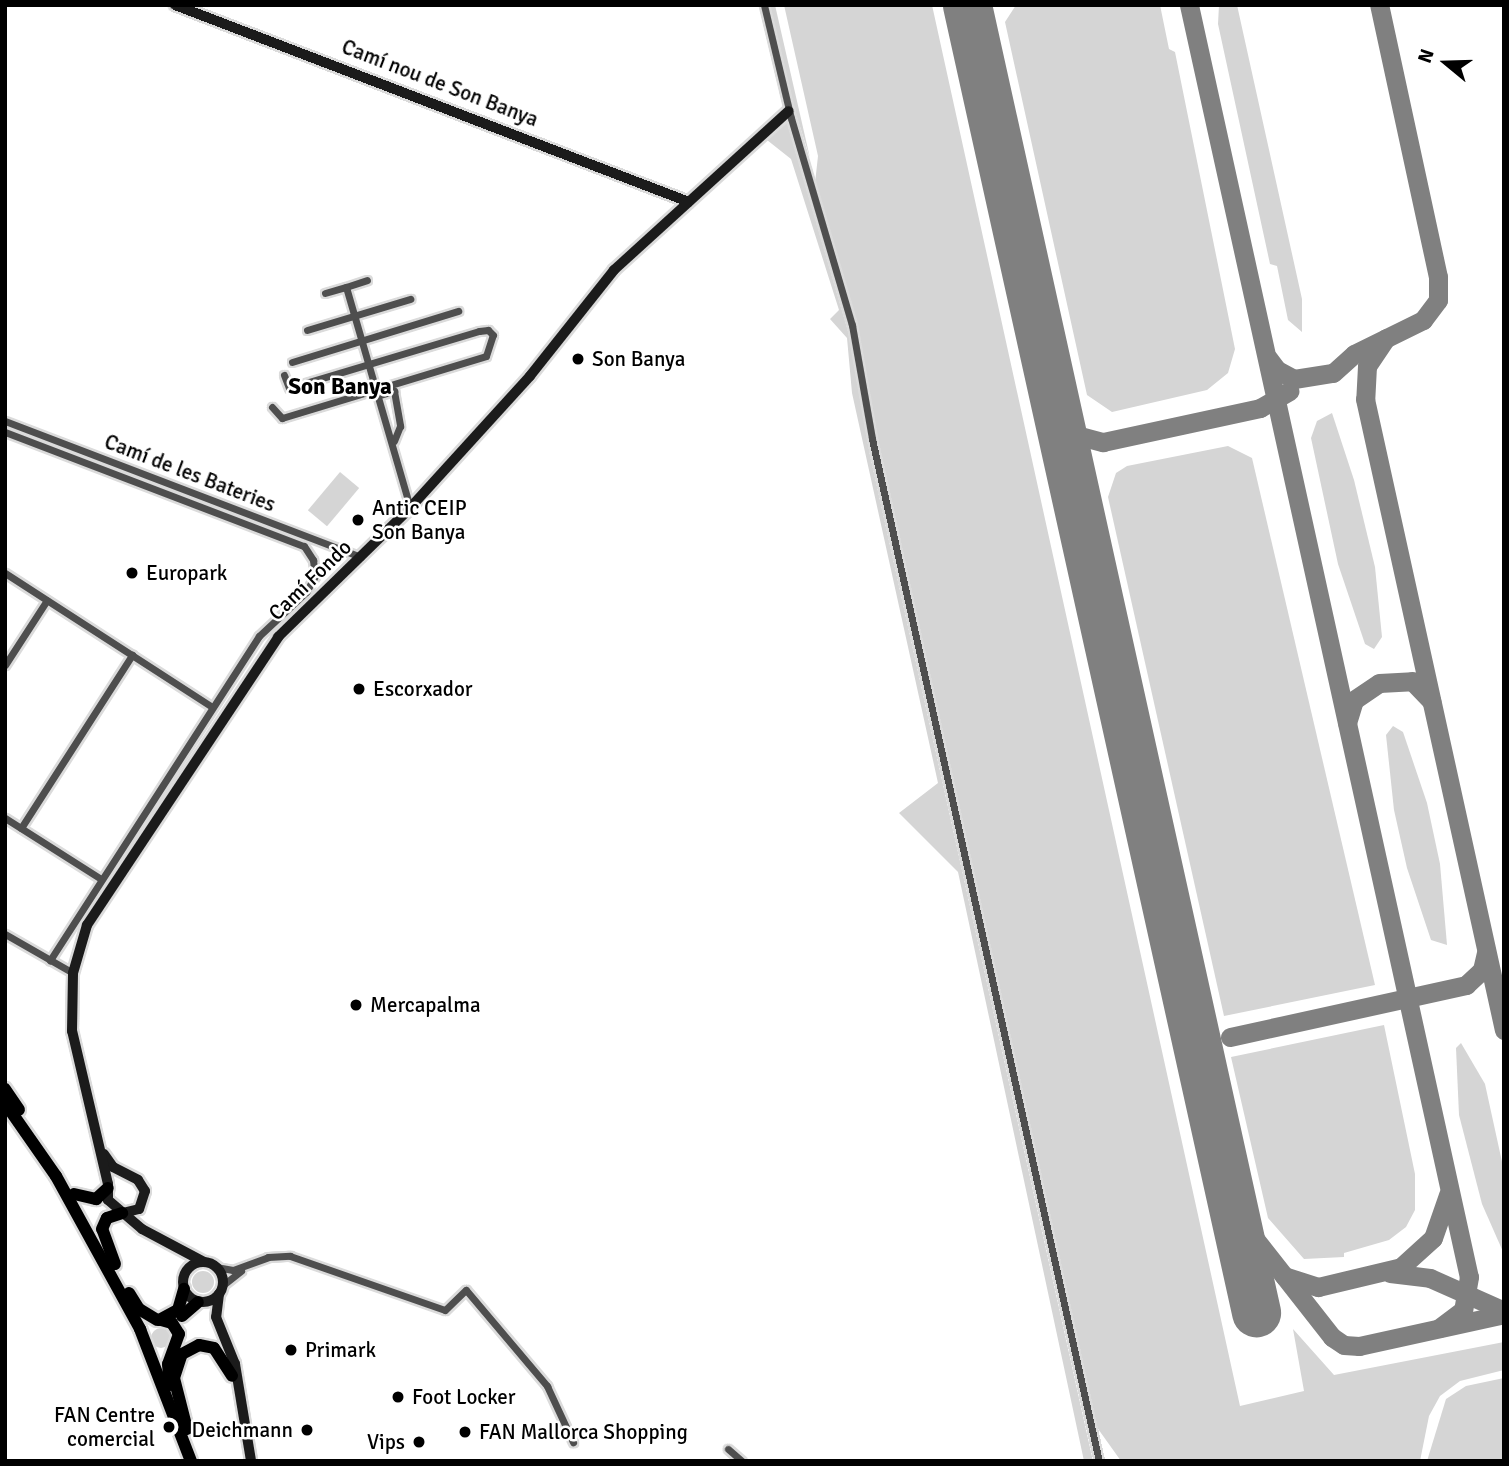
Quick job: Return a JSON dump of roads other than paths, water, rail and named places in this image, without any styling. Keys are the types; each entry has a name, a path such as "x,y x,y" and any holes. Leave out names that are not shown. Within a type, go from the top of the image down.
{"highway":[{"path":"5,1089 74,1194 139,1309 172,1324 179,1334"},
{"path":"6,1107 49,1159 151,1353 191,1461"},
{"path":"74,1194 96,1199 108,1188"},
{"path":"110,1255 103,1226 110,1217 122,1213"},
{"path":"143,1339 147,1327 178,1310 183,1284"},
{"path":"198,1302 185,1311 168,1378 198,1461"},
{"path":"187,1429 174,1378 182,1354 199,1345 214,1348 232,1376"},
{"path":"151,1353 173,1353"}],"street":[{"name":"Camí nou de Son Banya","path":"175,5 689,202"},
{"path":"764,5 789,111 852,324 872,439 1099,1461"},
{"name":"Camí Fondo","path":"108,1188 100,1146 75,1052 73,973 87,925 278,637 411,508 530,376 614,270 789,111"},
{"path":"325,293 367,280"},
{"path":"346,287 394,441 411,508"},
{"path":"307,330 410,299"},
{"path":"292,362 458,311"},
{"path":"272,407 282,418 379,391 486,356 493,335 488,330 479,331 289,388 284,375"},
{"path":"379,391 394,391 400,426 394,441"},
{"name":"Camí de les Bateries","path":"5,421 362,557"},
{"path":"5,432 304,546 313,560 315,576 306,592 259,636 50,960"},
{"path":"5,573 212,707"},
{"path":"5,665 47,600"},
{"path":"21,828 132,655"},
{"path":"5,818 101,879"},
{"path":"5,934 73,973"},
{"path":"100,1146 110,1165 132,1177 145,1191 141,1217 153,1233"},
{"path":"132,1177 120,1177 108,1188 109,1203 173,1246 216,1267 228,1271 274,1256 296,1257 445,1310 467,1290 547,1386 573,1443"},
{"path":"122,1213 134,1212 142,1204"},
{"path":"173,1246 183,1263 183,1284 198,1302 224,1345 239,1394"},
{"path":"183,1284 189,1267 204,1262"},
{"path":"198,1302 221,1290 253,1264"},
{"path":"216,1267 221,1290 216,1317 233,1357 251,1461"},
{"path":"728,1449 742,1461"}],"place":[{"name":"Son Banya","path":"578,359"},
{"name":"Antic CEIP Son Banya","path":"358,520"},
{"name":"Europark","path":"132,573"},
{"name":"Escorxador","path":"359,689"},
{"name":"Mercapalma","path":"356,1005"},
{"name":"Primark","path":"291,1350"},
{"name":"Foot Locker","path":"398,1397"},
{"name":"FAN Centre comercial","path":"169,1427"},
{"name":"Deichmann","path":"307,1430"},
{"name":"FAN Mallorca Shopping","path":"465,1432"},
{"name":"Vips","path":"419,1442"}],"district":[{"name":"Son Banya","path":"340,387"}]}
